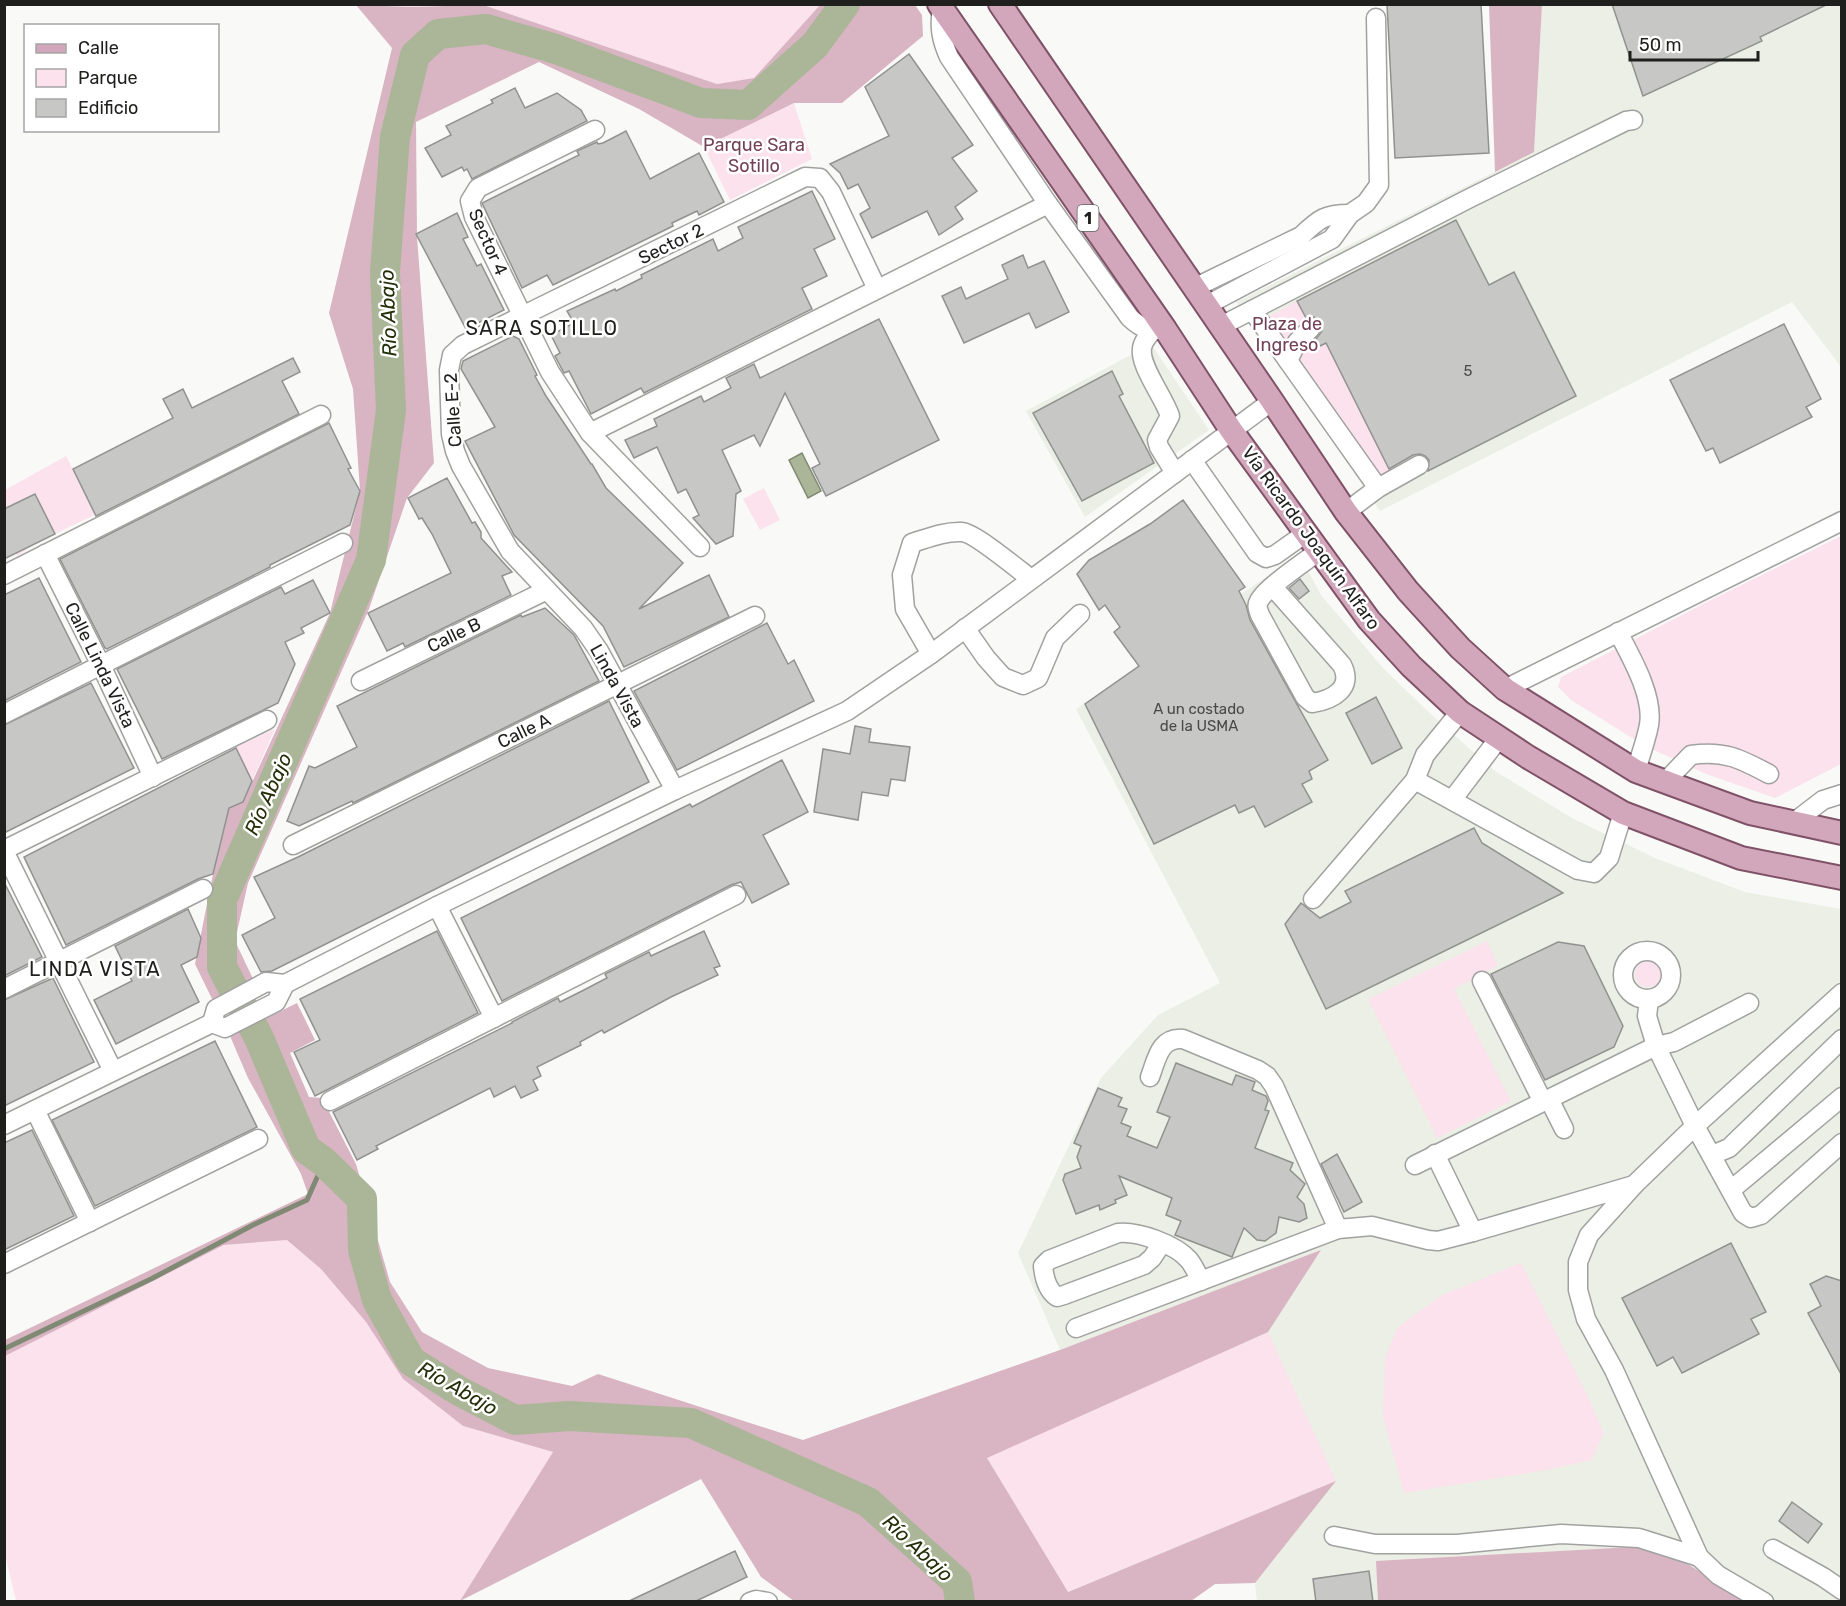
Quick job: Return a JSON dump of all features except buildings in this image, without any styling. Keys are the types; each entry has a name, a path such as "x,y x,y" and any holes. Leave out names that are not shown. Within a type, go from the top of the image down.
{"main road":[{"path":"1000,4 1346,512 1408,591 1460,648 1505,689 1636,771 1750,813 1842,833"},
{"name":"Vía Ricardo Joaquín Alfaro","path":"941,6 1158,330 1369,620 1412,666 1460,712 1528,757 1623,813 1740,858 1842,878"}],"street":[{"path":"941,6 941,40 949,57 1048,204 1130,318 1140,327 1158,330"},
{"path":"1200,297 1332,239 1350,214 1366,203 1378,185 1376,18"},
{"path":"1221,326 1468,199 1626,121 1633,120"},
{"name":"Sector 4","path":"523,317 474,217 470,201 478,189 595,130"},
{"name":"Sector 2","path":"523,317 805,177 820,178 831,192 877,289"},
{"path":"590,433 1048,204"},
{"path":"1252,310 1378,488"},
{"path":"523,317 550,372 590,433 700,547"},
{"name":"Calle E-2","path":"523,317 463,345 452,355 449,370 451,434 461,466 510,551 547,590"},
{"path":"1288,361 1297,342 1311,328"},
{"path":"1158,330 1144,342 1141,349 1148,371 1170,416 1157,440 1175,473"},
{"path":"218,1020 266,982 285,984 437,906 675,790 847,711 931,654 1272,401"},
{"path":"4,576 321,415"},
{"path":"1192,460 1257,553 1266,558 1275,555 1306,533"},
{"path":"1346,512 1378,488 1419,465"},
{"path":"1505,689 1842,521"},
{"path":"931,654 905,609 902,575 912,543 939,534 964,532 1001,555 1031,579"},
{"path":"4,714 343,543"},
{"path":"1272,587 1346,673 1346,682 1342,690 1320,702 1311,703 1305,698 1257,606 1260,598 1272,587 1319,551"},
{"name":"Calle Linda Vista","path":"45,554 101,664 153,777"},
{"name":"Calle B","path":"361,681 547,590"},
{"name":"Linda Vista","path":"547,590 583,628 599,651 675,790"},
{"path":"965,628 1003,677 1023,685 1038,678 1055,638 1080,614"},
{"name":"Calle A","path":"293,845 755,616"},
{"path":"1618,632 1637,668 1647,698 1650,723 1636,771"},
{"path":"1313,899 1415,780 1425,755 1460,712"},
{"path":"113,1071 4,850 267,720"},
{"path":"1452,800 1499,738"},
{"path":"1665,782 1691,755 1697,754 1715,753 1738,757 1769,774"},
{"path":"1415,780 1578,870 1594,873 1608,858 1623,813"},
{"path":"1793,823 1823,800 1842,794"},
{"path":"4,989 203,889"},
{"path":"330,1101 736,895"},
{"path":"437,906 494,1018"},
{"path":"1482,981 1564,1130"},
{"path":"4,1125 218,1020 276,1002 285,984"},
{"path":"1764,1602 1719,1575 1699,1557 1618,1380 1586,1319 1578,1290 1578,1262 1589,1235 1635,1184 1695,1126 1842,993"},
{"path":"1649,1000 1647,1016 1656,1046 1695,1126 1743,1213 1751,1218 1761,1215 1842,1143"},
{"path":"1415,1165 1656,1046 1674,1042 1749,1003"},
{"path":"1150,1077 1162,1048 1167,1041 1175,1038 1183,1039 1258,1070 1267,1076 1274,1086 1338,1229"},
{"path":"1712,1155 1729,1148 1842,1039"},
{"path":"1731,1190 1842,1097"},
{"path":"35,1110 90,1222"},
{"path":"4,1264 258,1139"},
{"path":"1435,1154 1473,1232"},
{"path":"1076,1328 1338,1229 1372,1226 1428,1240 1448,1239 1635,1184"},
{"path":"1162,1243 1152,1258 1144,1264 1064,1295 1057,1296 1051,1293 1044,1274 1044,1266 1049,1260 1118,1233 1137,1234 1162,1243 1187,1258 1201,1281"},
{"path":"1334,1536 1375,1544 1445,1544 1561,1534 1639,1538 1699,1557"},
{"path":"1773,1549 1823,1576 1842,1590"},
{"path":"750,1602 756,1600 768,1602"}],"shaded area":[{"path":"356,5 411,7 483,5 717,84 754,78 820,5 915,5 922,15 923,36 842,103 794,103 704,147 639,109 539,62 416,122 417,237 434,463 407,498 369,609 248,883 235,941 255,983 214,1003 195,964 229,808 243,802 330,613 360,491 353,389 329,313 392,48"},
{"path":"1489,5 1542,5 1534,152 1495,172"},
{"path":"1542,5 1841,5 1841,367 1792,302 1380,511 1236,302 1534,152"},
{"path":"1151,344 1209,430 1085,517 1026,411"},
{"path":"802,453 821,491 808,498 789,460"},
{"path":"1299,554 1321,595 1383,668 1495,771 1572,818 1655,858 1745,892 1841,909 1841,1601 1257,1602 1255,1583 1215,1584 1191,1601 803,1440 1060,1350 1018,1253 1101,1078 1158,1015 1220,983 1076,709"},
{"path":"297,1003 315,1040 290,1053 309,1097 322,1098 356,1164 390,1282 422,1332 488,1368 572,1386 598,1374 803,1440 1060,1350 1321,1250 1268,1332 987,1458 1068,1592 1336,1481 1255,1583 1215,1584 1191,1601 794,1601 761,1577 701,1479 460,1601 553,1452 463,1426 403,1379 366,1322 321,1269 287,1240 224,1245 5,1356 5,1340 308,1194 301,1174 248,1078 230,1036"},
{"path":"1634,1547 1678,1558 1747,1601 1378,1601 1376,1561"}],"green space":[{"path":"355,5 483,5 411,7"},
{"path":"483,5 820,5 754,78 717,84"},
{"name":"Parque Sara Sotillo","path":"794,103 812,159 730,200 704,147"},
{"name":"Plaza de Ingreso","path":"1297,301 1320,346 1326,343 1390,471 1415,459 1423,474 1376,500 1252,326"},
{"path":"66,456 96,514 55,534 35,494 15,504 35,544 17,556 5,531 5,490"},
{"path":"764,488 780,520 760,530 743,499"},
{"path":"1841,536 1841,764 1775,798 1706,774 1645,746 1571,700 1558,687 1561,677"},
{"path":"275,729 252,781 235,747"},
{"path":"1487,941 1498,965 1454,989 1511,1101 1437,1138 1368,999"},
{"path":"1648,961 1657,965 1661,974 1657,983 1648,987 1639,983 1635,974 1639,965"},
{"path":"287,1240 321,1269 366,1322 403,1379 463,1426 553,1452 460,1601 16,1601 4,1550 4,1356 224,1245"},
{"path":"1521,1263 1604,1433 1591,1460 1546,1470 1404,1493 1383,1417 1385,1357 1398,1327 1442,1295"},
{"path":"1268,1332 1336,1481 1067,1592 987,1457"}],"waterway":[{"name":"Río Abajo","path":"845,4 815,45 748,105 701,103 556,49 486,29 438,34 415,55 395,137 385,272 391,410 371,560 222,900 222,967 259,1038 306,1149 324,1162 362,1199 363,1250 377,1300 411,1361 459,1391 515,1420 569,1416 691,1423 868,1502 957,1582 960,1602"},
{"path":"4,1349 151,1279 253,1225 307,1200 324,1162"}],"district":[{"name":"SARA SOTILLO","path":"542,328"},
{"name":"LINDA VISTA","path":"95,969"}]}
